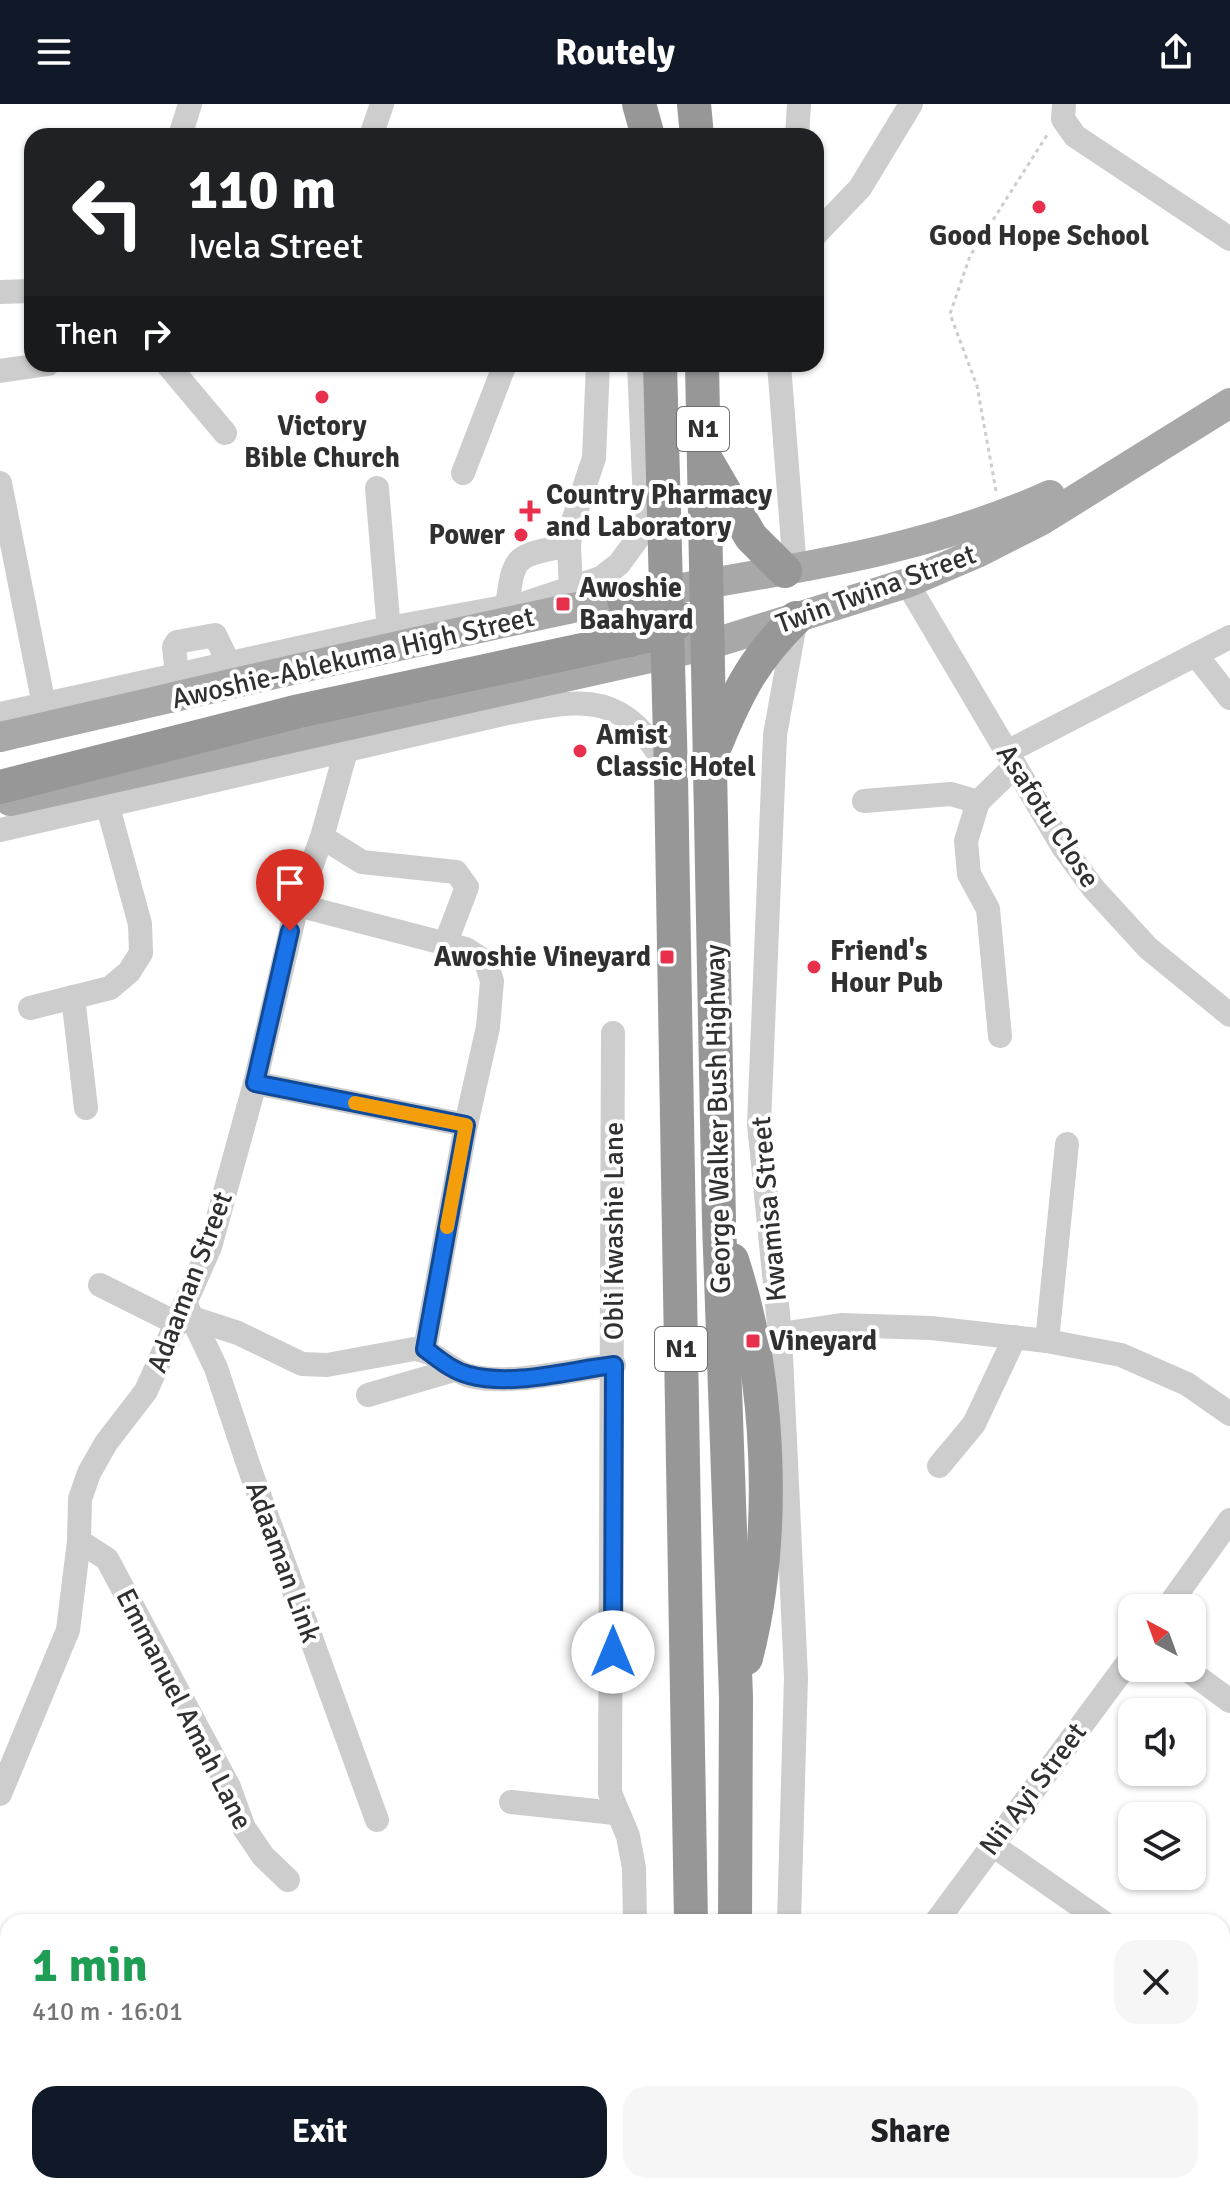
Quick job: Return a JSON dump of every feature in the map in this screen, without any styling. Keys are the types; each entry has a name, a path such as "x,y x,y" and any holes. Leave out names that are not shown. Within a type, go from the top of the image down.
{"highway":[{"path":"639,104 646,128"},
{"path":"648,104 649,128"},
{"path":"694,104 696,128"},
{"name":"George Walker Bush Highway","path":"660,372 671,775 691,1914"},
{"name":"George Walker Bush Highway","path":"702,372 719,1222 736,1697 735,1914"},
{"path":"703,454 751,537 790,570"},
{"path":"0,787 299,711 630,640 666,644 706,583"},
{"path":"624,600 636,606 642,615 638,633 630,640"},
{"path":"710,759 744,678 765,648 796,618"},
{"path":"677,1914 677,1898 690,1840"}],"main road":[{"name":"Twin Twina Street","path":"666,644 708,645 907,583 977,553 1042,520 1230,403"},
{"name":"Twin Twina Street","path":"706,583 883,553 1001,516 1161,445"},
{"name":"Awoshie-Ablekuma High Street","path":"0,737 390,638 624,600 706,583"},
{"path":"0,803 666,644"}],"street":[{"path":"182,128 190,104"},
{"path":"374,128 382,104"},
{"path":"798,128 799,104"},
{"path":"824,226 860,188 911,104"},
{"path":"1064,111 1075,136 1230,239"},
{"path":"0,292 24,291"},
{"path":"0,371 24,368"},
{"path":"174,372 225,433"},
{"path":"463,473 502,372"},
{"path":"571,591 569,545 572,524 594,458 598,372"},
{"name":"Awoshie-Ablekuma High Street","path":"0,714 229,664 390,638 571,591 601,578 619,564 638,538 645,503 639,372"},
{"path":"779,372 790,570"},
{"path":"0,483 44,705"},
{"path":"377,488 390,638"},
{"path":"507,607 512,568 518,560 526,554 569,545"},
{"name":"Asafotu Close","path":"907,583 1011,759 1093,888 1148,948 1230,1015"},
{"name":"Kwamisa Street","path":"796,618 775,735 759,1124 780,1334 841,1325 1047,1341 1121,1355 1187,1384 1230,1414"},
{"path":"1000,1036 988,909 969,874 967,862 966,841 978,802 1011,759 1230,637"},
{"path":"1196,655 1230,698"},
{"path":"0,830 574,701 600,705 625,715 645,733 671,775"},
{"name":"Adaaman Street","path":"0,1794 68,1630 79,1541 80,1499 89,1473 106,1443 146,1391 185,1316 210,1247 255,1083 297,905 322,837 346,751"},
{"path":"864,801 951,794 978,802"},
{"path":"30,1008 110,988 129,972 141,953 137,912 108,807"},
{"path":"322,837 362,862 456,872 464,878 467,887 446,942"},
{"path":"297,905 466,949 486,962 492,981 480,1072 466,1125 425,1349"},
{"path":"73,997 86,1108"},
{"name":"Obli Kwashie Lane","path":"613,1033 610,1793 615,1813"},
{"path":"255,1083 466,1125"},
{"path":"1047,1341 1067,1144"},
{"path":"100,1285 238,1333 302,1364 327,1365 425,1349 454,1370 471,1376 511,1378 614,1365"},
{"name":"Adaaman Link","path":"185,1316 216,1368 254,1482 377,1820"},
{"path":"780,1334 796,1677 789,1914"},
{"path":"939,1466 974,1424 1015,1337"},
{"path":"368,1395 454,1370"},
{"path":"1177,1594 1230,1520"},
{"name":"Emmanuel Amah Lane","path":"79,1541 107,1559 229,1787 244,1828 263,1856 288,1880"},
{"name":"Nii Ayi Street","path":"942,1914 1118,1676"},
{"path":"1204,1682 1230,1701"},
{"path":"511,1802 615,1813 628,1836 634,1868 635,1914"},
{"path":"991,1844 1092,1914"}],"path":[{"path":"1001,516 977,386 950,314 970,256 1044,136 1064,111"}],"slow traffic":[{"path":"355,1103 466,1125 447,1227"}],"place":[{"name":"Good Hope School","path":"1039,207"},
{"name":"Victory Bible Church","path":"322,397"},
{"name":"Country Pharmacy and Laboratory","path":"530,511"},
{"name":"Power","path":"521,535"},
{"name":"Awoshie Baahyard","path":"563,604"},
{"name":"Amist Classic Hotel","path":"580,751"},
{"name":"Awoshie Vineyard","path":"667,957"},
{"name":"Friend's Hour Pub","path":"814,967"},
{"name":"Vineyard","path":"753,1341"}],"route":[{"path":"290,931 255,1083 466,1125 425,1349 454,1370 471,1376 511,1378 614,1365 613,1652"}]}
